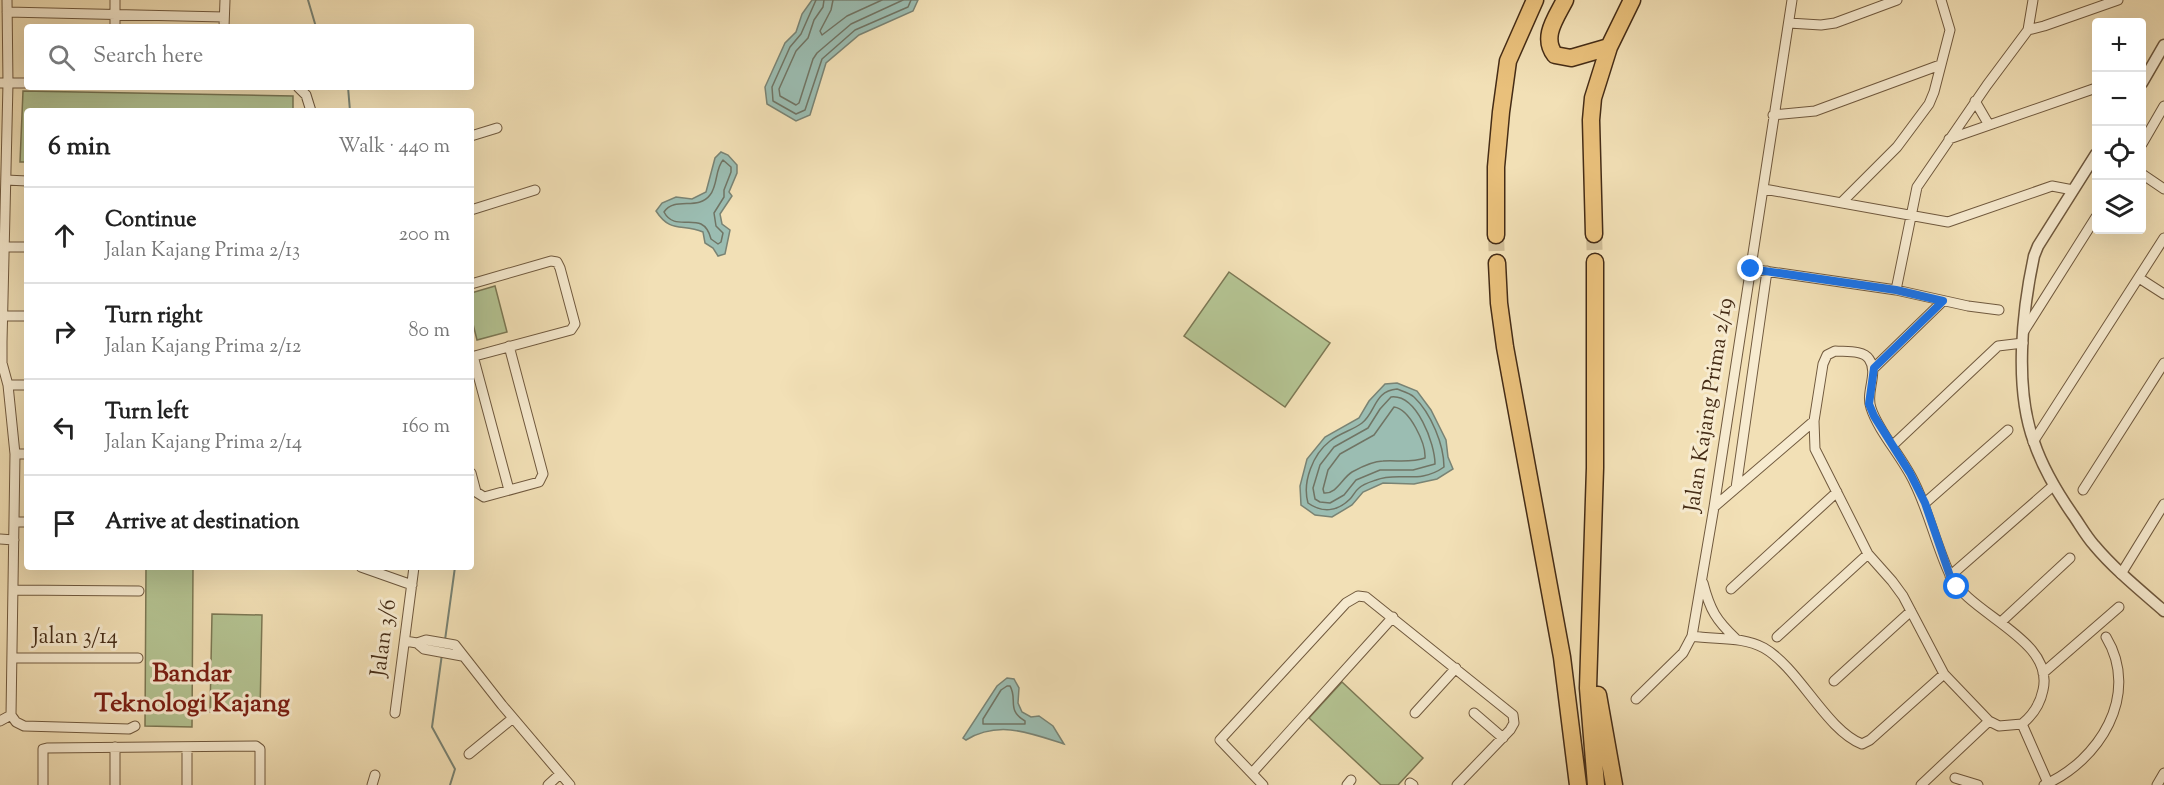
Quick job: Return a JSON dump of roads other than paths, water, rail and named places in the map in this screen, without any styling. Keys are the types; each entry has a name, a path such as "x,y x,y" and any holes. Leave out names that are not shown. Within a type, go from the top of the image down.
{"highway":[{"path":"1496,235 1496,167 1508,61 1535,0"},
{"path":"1565,0 1552,25 1548,41 1555,55 1571,58 1609,47"},
{"path":"1594,234 1591,120 1593,98 1609,47 1632,0"},
{"path":"1595,262 1595,468 1588,688 1596,785"},
{"path":"1497,263 1499,303 1505,347 1562,657 1577,785"},
{"path":"1590,650 1614,785"}],"street":[{"path":"7,0 4,83 6,180 2,363 8,385 15,454 11,715 16,722 24,726 129,729 135,726"},
{"path":"114,24 115,0"},
{"path":"225,0 225,24"},
{"name":"Jalan Kajang Prima 2/19","path":"1635,699 1683,653 1692,636 1792,0"},
{"path":"1789,23 1821,25 1835,23 1897,0"},
{"path":"1842,202 1897,147 1929,104 1950,30 1941,0"},
{"path":"1896,290 1920,180 2028,30 2033,0"},
{"path":"2028,30 2118,0"},
{"path":"7,12 224,17"},
{"path":"2146,76 2164,45"},
{"path":"1773,115 1815,111 1941,65"},
{"path":"4,83 24,82"},
{"path":"301,90 306,95 310,108"},
{"path":"1949,139 2092,90"},
{"path":"1975,101 1989,125"},
{"path":"2146,137 2164,106"},
{"path":"474,135 497,128"},
{"path":"2092,162 2034,256 2023,337 2024,397 2033,442 2053,486 2093,544 2121,574 2164,611"},
{"path":"2146,177 2164,189"},
{"path":"6,180 24,181"},
{"path":"1764,189 1948,222 2052,186 2073,190"},
{"path":"474,209 535,190"},
{"path":"1893,445 1998,346 2023,337 2092,225"},
{"path":"2033,442 2164,238"},
{"path":"4,247 24,248"},
{"path":"474,283 551,261 557,262 575,324 571,330 474,356"},
{"path":"1751,269 1896,290 1943,301 1999,310"},
{"path":"1736,488 1767,271"},
{"path":"2139,278 2164,294"},
{"path":"1874,368 1943,301"},
{"path":"3,316 24,316"},
{"path":"474,484 476,492 484,497 539,482 543,474 509,346"},
{"path":"1835,351 1862,354 1869,358 1874,368 1869,404 1925,503 1950,576 1971,601 2001,622 2027,646 2043,673 2044,686 2041,699 2036,710 2022,724 1999,726 1989,722 1944,674 1892,581 1868,554 1815,449 1814,421 1823,364 1827,354 1835,351"},
{"path":"2083,490 2164,363"},
{"path":"474,364 509,490"},
{"path":"8,385 24,386"},
{"path":"1714,507 1814,421"},
{"path":"1925,503 2008,430"},
{"path":"15,454 24,454"},
{"path":"1950,576 2053,486"},
{"path":"1731,590 1837,492"},
{"path":"2121,574 2164,504"},
{"path":"14,522 24,522"},
{"path":"0,539 14,540"},
{"path":"1777,637 1868,554"},
{"path":"2001,622 2070,558"},
{"path":"370,570 412,585"},
{"name":"Jalan 3/6","path":"395,713 414,570"},
{"path":"1702,578 1712,613 1719,624 1736,639"},
{"path":"14,590 139,591"},
{"path":"1263,785 1220,740 1222,735 1347,603 1358,596 1366,597 1393,617 1513,715 1514,723 1503,738 1457,785"},
{"path":"2043,673 2119,607"},
{"path":"1834,681 1911,612"},
{"path":"1252,773 1393,617"},
{"path":"1692,636 1750,642 1772,654 1851,740 1862,744 1870,740 1944,674"},
{"path":"2022,724 2046,784 2082,762 2105,733 2114,715 2119,685 2118,666 2114,650 2106,638"},
{"path":"405,641 456,652 570,785"},
{"name":"Jalan 3/14","path":"12,658 138,658"},
{"path":"1415,713 1456,668"},
{"path":"1474,713 1503,738"},
{"path":"0,721 11,715"},
{"path":"469,754 513,718"},
{"path":"1922,785 1989,722"},
{"path":"44,785 43,749 256,746 260,748 261,754 260,785"},
{"path":"115,747 115,785"},
{"path":"187,747 188,785"},
{"path":"548,785 560,774"},
{"path":"2157,785 2164,774"},
{"path":"372,785 375,775"},
{"path":"1955,778 1978,785"}],"water":[{"path":"812,0 918,0 913,11 859,35 826,63 810,115 796,121 767,104 765,87 785,43 796,32 802,14"},
{"path":"721,152 728,155 737,165 737,173 729,192 732,196 720,214 722,224 730,230 725,254 718,256 713,248 705,243 703,232 667,223 656,211 662,203 676,197 692,199 706,192 715,158"},
{"path":"1397,383 1417,391 1431,410 1446,440 1448,457 1453,469 1437,479 1414,484 1383,483 1363,492 1352,505 1332,517 1315,515 1301,505 1300,486 1307,459 1325,437 1359,418 1369,401 1385,384"},
{"path":"1007,678 1014,679 1019,688 1018,703 1022,712 1031,717 1039,716 1053,726 1064,744 1015,730 990,731 966,740 963,738 997,686"}],"waterway":[{"path":"308,0 315,24"},
{"path":"348,90 350,108"},
{"path":"445,640 455,570"},
{"path":"442,654 432,727 455,769 450,785"}],"tunnel":[{"path":"1594,234 1595,262"},
{"path":"1496,235 1497,263"}],"district":[{"name":"Bandar Teknologi Kajang","path":"192,689"}]}
